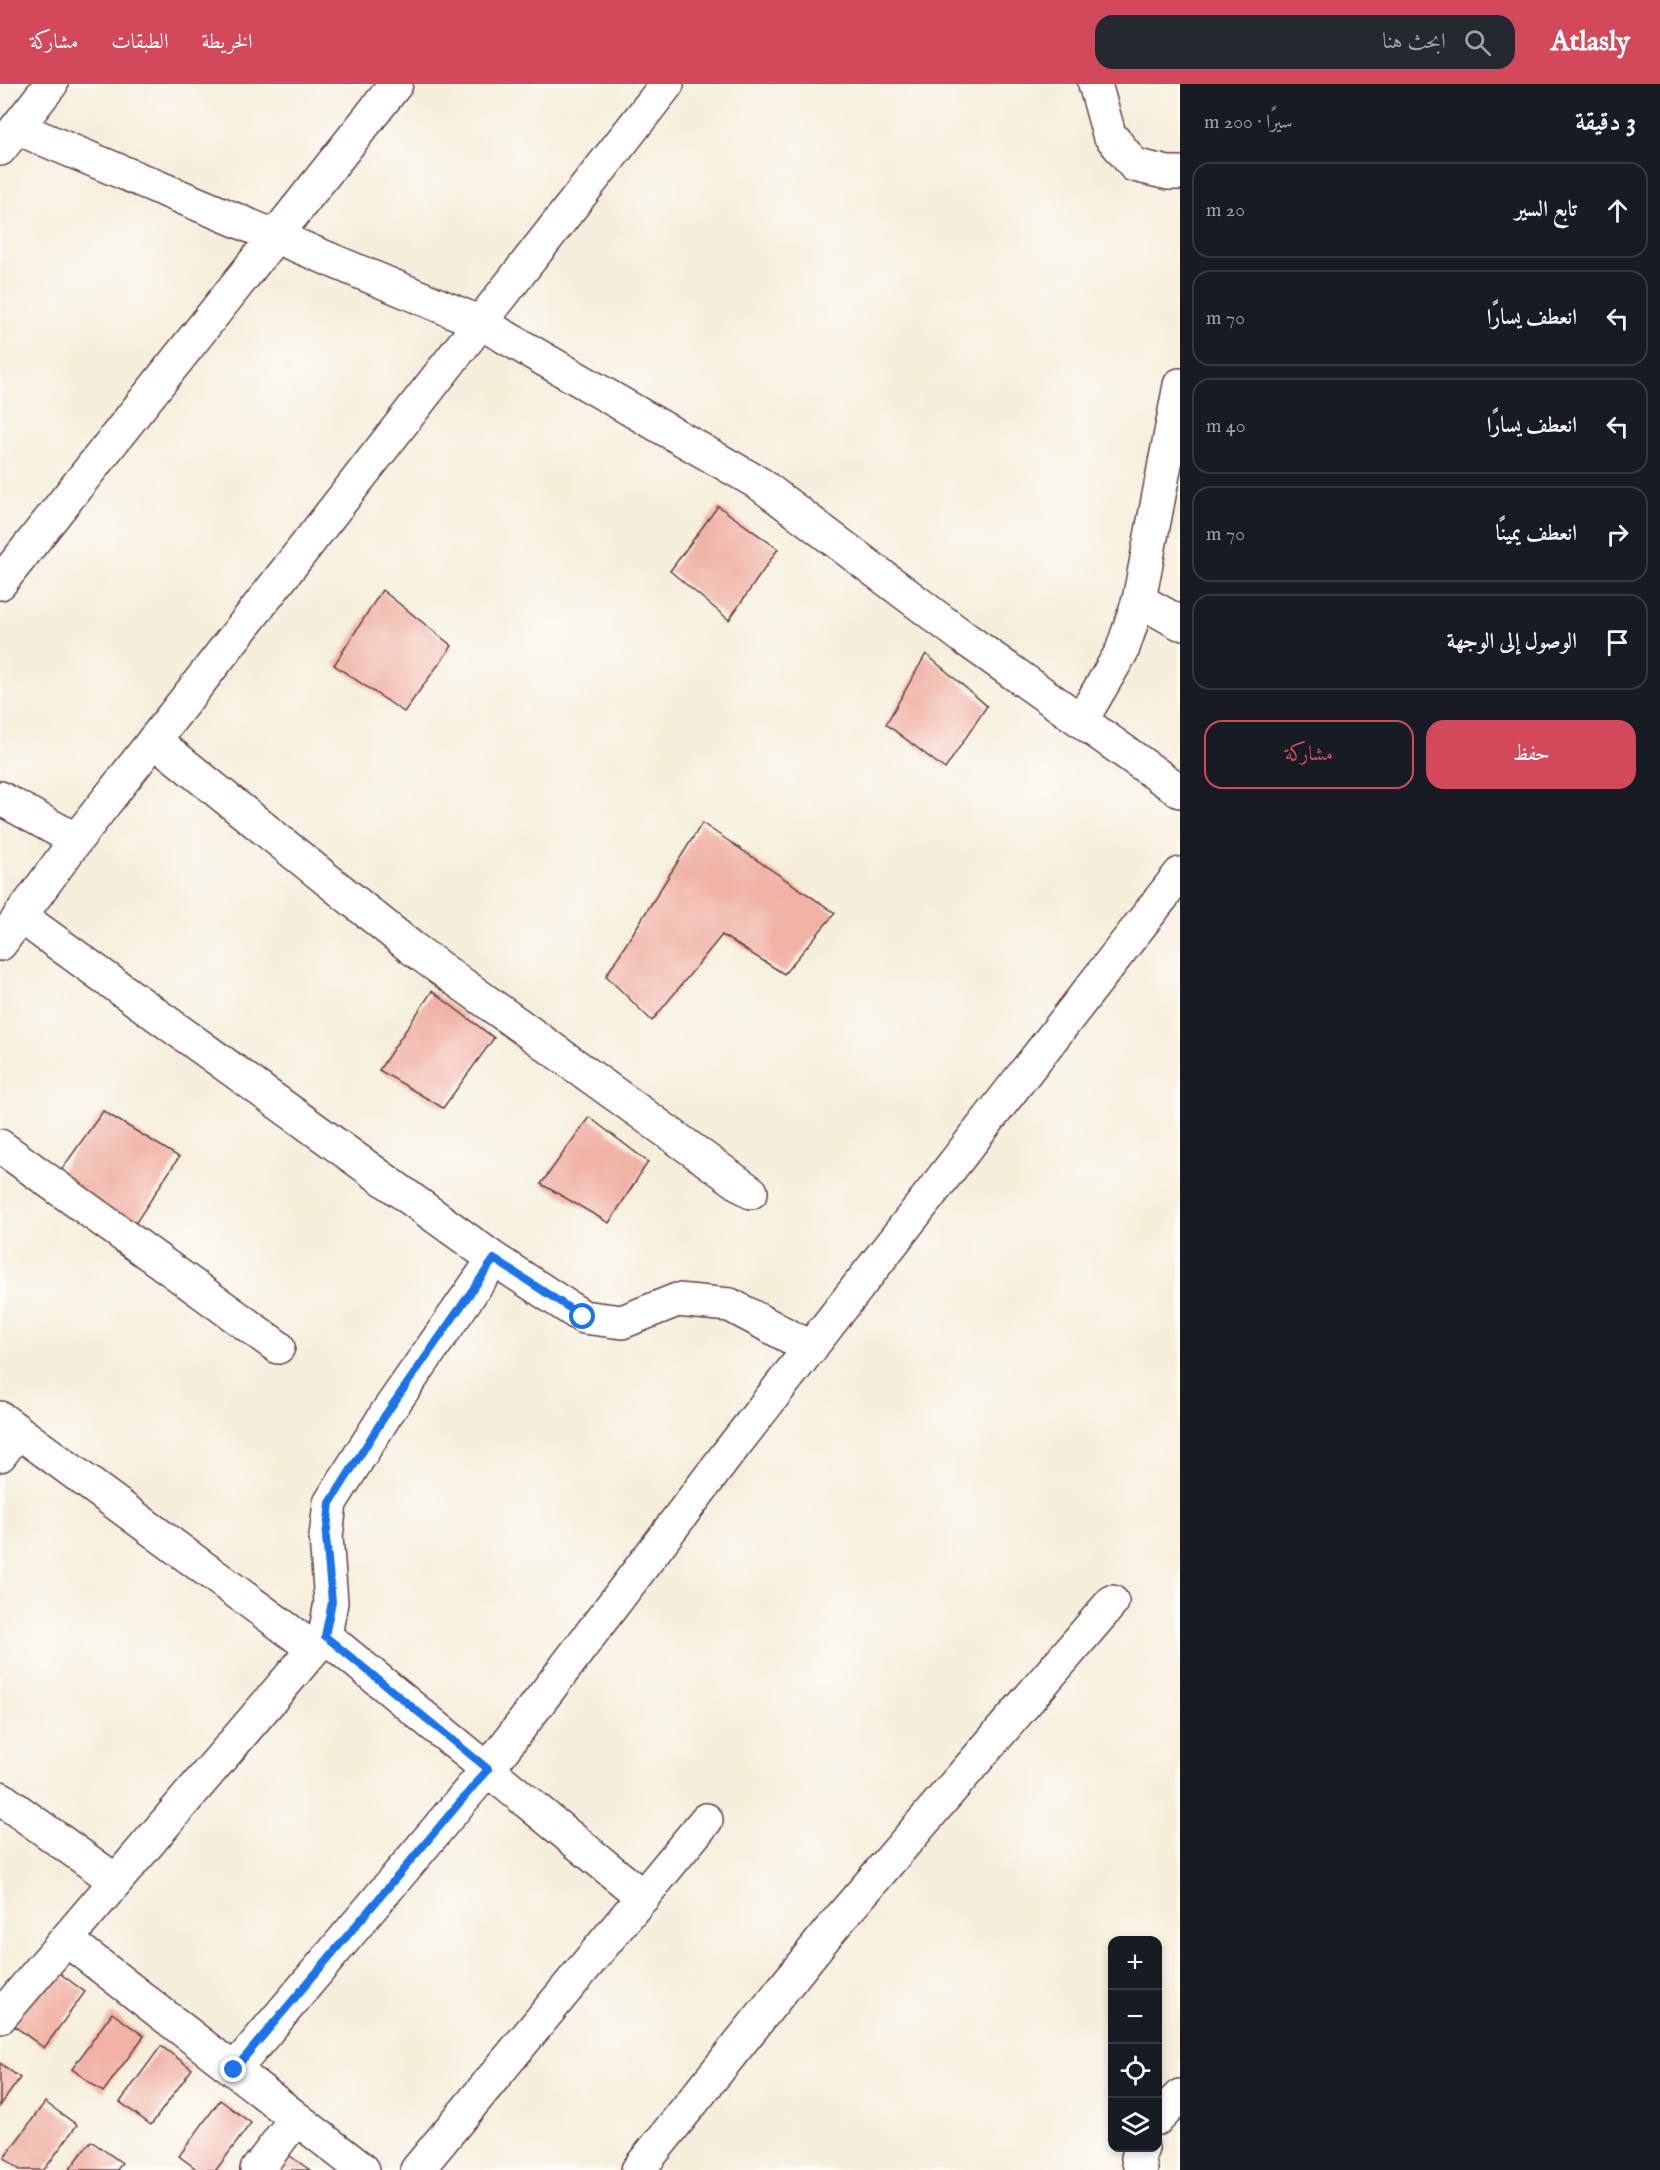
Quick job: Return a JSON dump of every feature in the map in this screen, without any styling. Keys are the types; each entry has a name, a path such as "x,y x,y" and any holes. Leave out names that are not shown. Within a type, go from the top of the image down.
{"street":[{"path":"51,84 8,138 277,236 481,323 760,484 967,640 1180,791"},
{"path":"0,583 396,84"},
{"path":"0,944 76,840 667,84"},
{"path":"1095,84 1109,134 1134,165 1168,173 1180,173"},
{"path":"1081,721 1122,651 1139,600 1180,385"},
{"path":"1139,600 1180,623"},
{"path":"154,740 412,948 751,1192"},
{"path":"0,798 76,840"},
{"path":"234,2070 488,1769 811,1348 1180,874"},
{"path":"20,916 494,1259 583,1317 622,1322 677,1300 730,1305 811,1348"},
{"path":"0,1146 278,1347"},
{"path":"0,2017 319,1643 332,1602 326,1537 330,1503 386,1414 494,1259"},
{"path":"6,1435 319,1643 488,1769 643,1897"},
{"path":"638,2170 831,1929 1112,1602"},
{"path":"0,1798 116,1881"},
{"path":"417,2170 706,1820"},
{"path":"67,1940 363,2170"},
{"path":"1162,2114 1180,2096"},
{"path":"257,2170 296,2118"},
{"path":"1140,2152 1138,2158 1141,2170"}],"building":[{"path":"718,506 778,549 729,620 670,571"},
{"path":"382,590 452,646 404,712 334,665"},
{"path":"926,654 987,706 945,769 886,724"},
{"path":"702,823 835,913 784,974 722,935 652,1021 606,976"},
{"path":"432,991 494,1038 443,1108 379,1070"},
{"path":"103,1111 179,1157 133,1227 59,1173"},
{"path":"589,1117 648,1162 609,1223 541,1184"},
{"path":"54,1969 85,1992 44,2048 13,2025"},
{"path":"112,2013 144,2036 103,2092 72,2069"},
{"path":"161,2046 192,2069 151,2125 120,2102"},
{"path":"0,2063 20,2078 0,2106"},
{"path":"220,2100 251,2123 216,2170 198,2170 179,2156"},
{"path":"45,2102 77,2125 44,2170 20,2170 4,2158"},
{"path":"91,2141 122,2163 117,2170 69,2170"},
{"path":"287,2154 310,2170 275,2170"}],"route":[{"path":"234,2070 488,1769 325,1636 332,1602 326,1537 330,1503 386,1414 494,1259 583,1317"}]}
